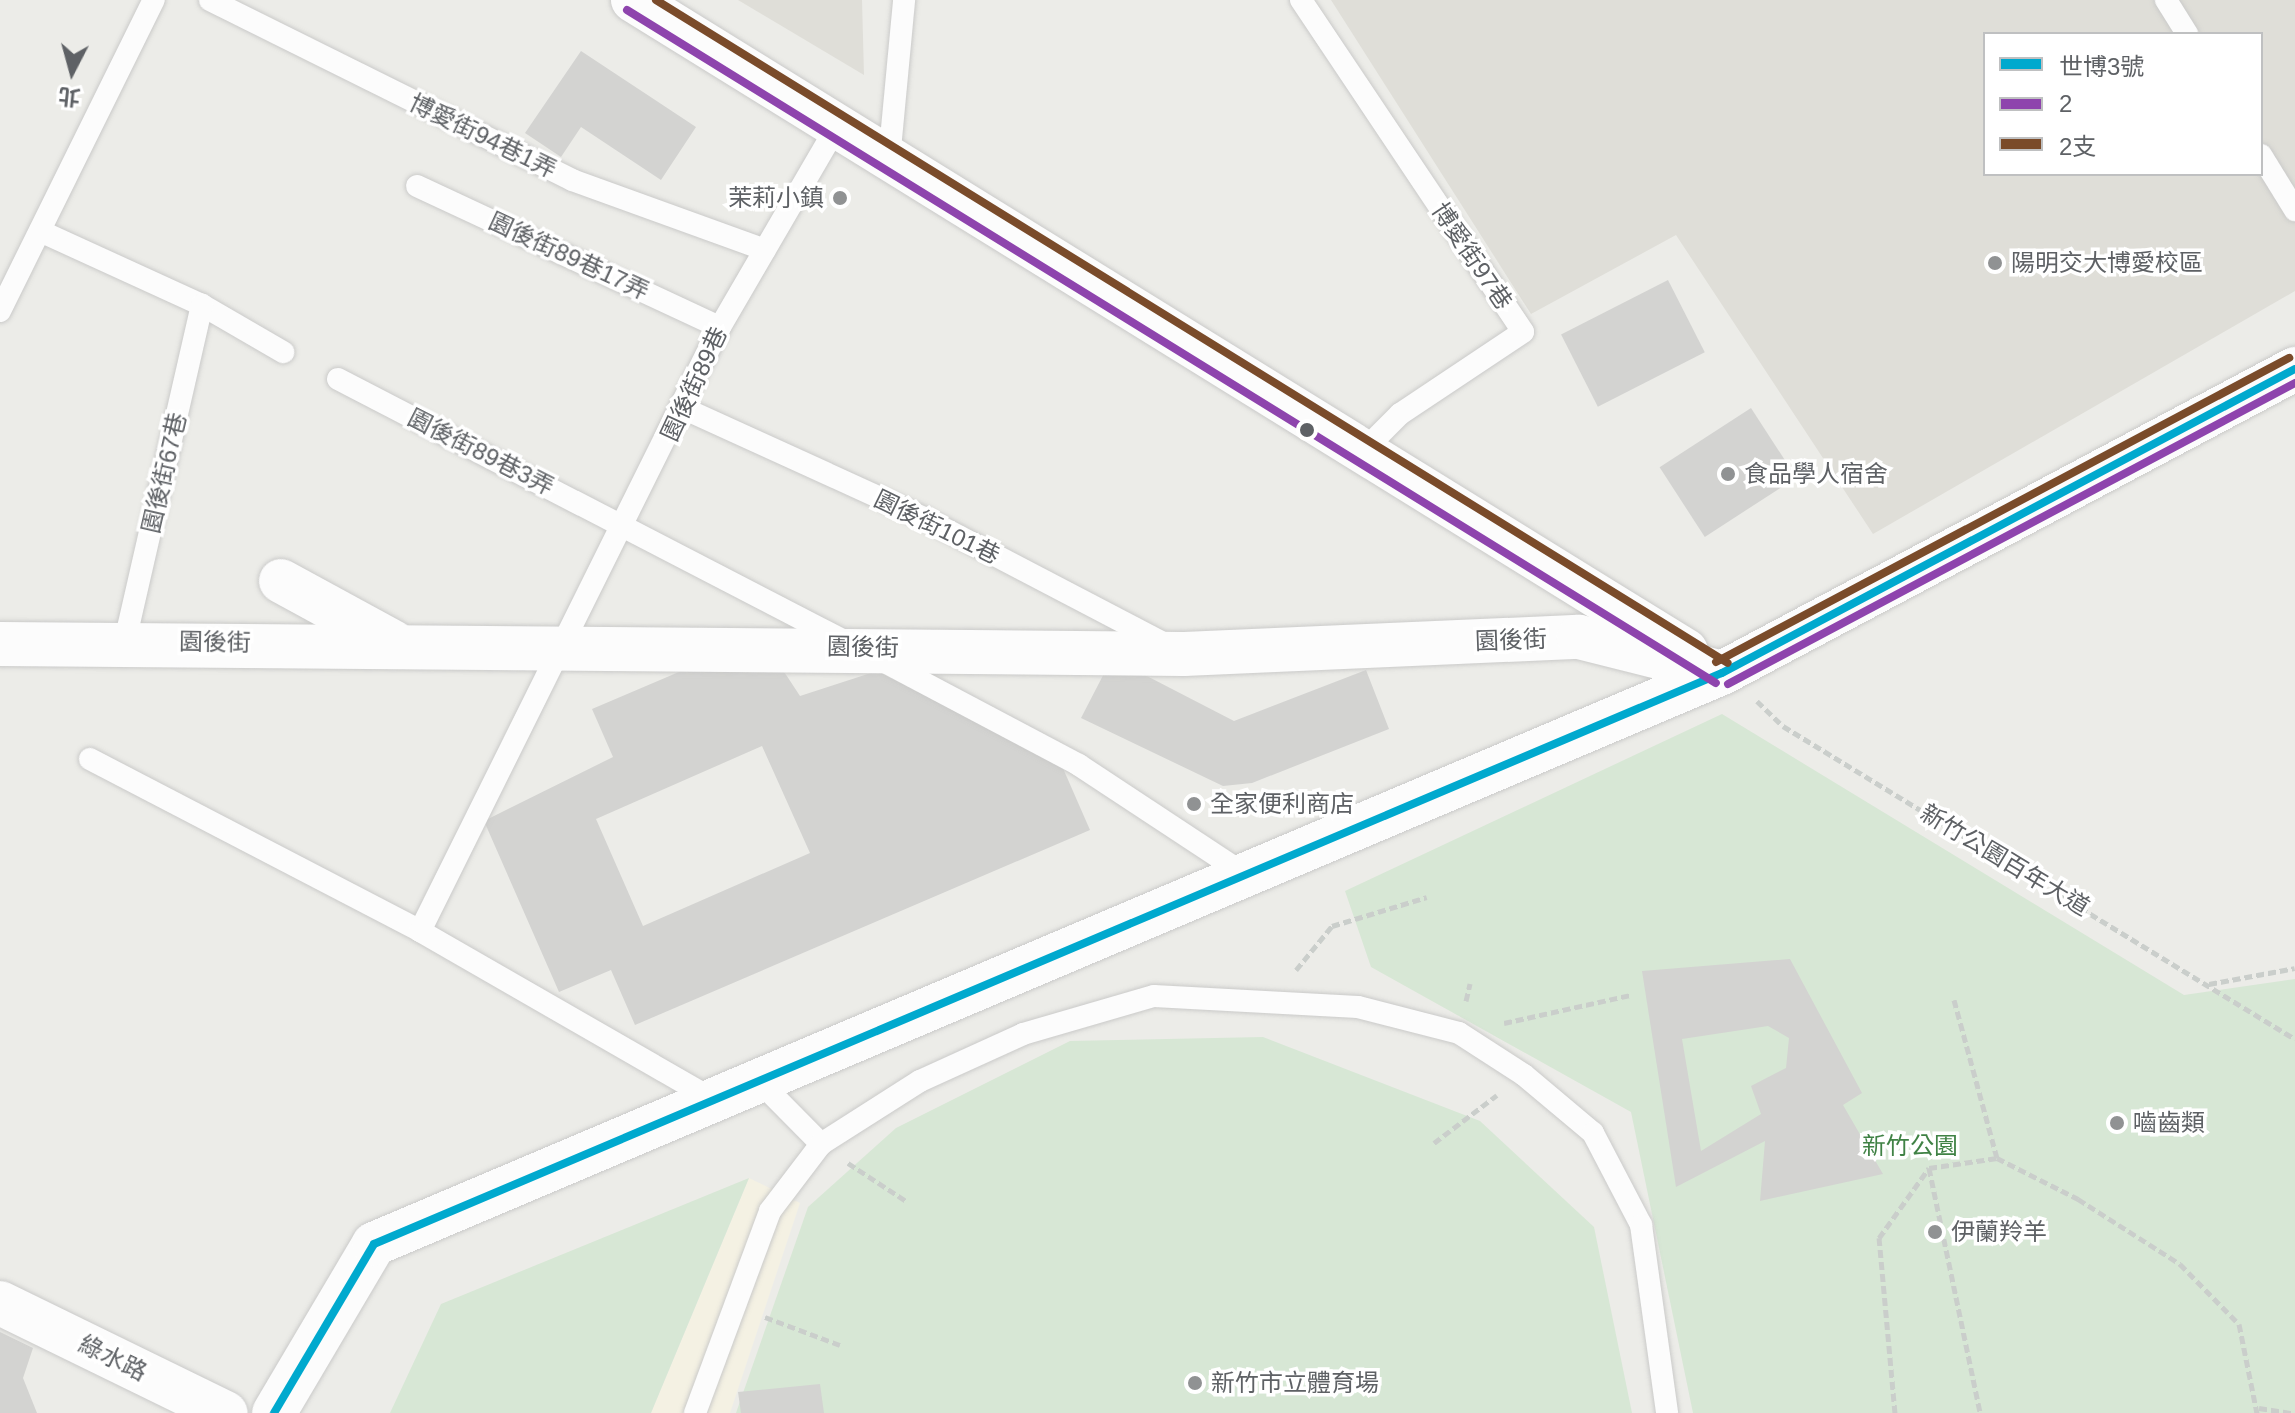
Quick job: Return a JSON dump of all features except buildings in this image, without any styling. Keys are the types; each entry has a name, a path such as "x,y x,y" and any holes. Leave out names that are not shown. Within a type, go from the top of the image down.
{"street":[{"path":"633,0 1722,673"},
{"path":"274,1413 374,1244 756,1078 1249,877 1722,673 2295,369"},
{"path":"281,581 398,645"},
{"name":"園後街","path":"0,644 125,641 854,647 1184,654 1579,637 1722,673"},
{"name":"綠水路","path":"0,1303 226,1413"}],"lane":[{"path":"0,311 154,0"},
{"name":"博愛街94巷1弄","path":"210,0 572,180 765,250"},
{"path":"889,160 904,0"},
{"name":"博愛街97巷","path":"1301,0 1523,332 1400,414 1362,452"},
{"path":"2166,0 2186,32"},
{"name":"園後街89巷","path":"420,931 565,646 623,524 685,409 720,327 836,128"},
{"path":"2263,158 2295,210"},
{"name":"園後街89巷17弄","path":"417,186 720,327"},
{"path":"40,231 202,305 283,352"},
{"name":"園後街67巷","path":"125,641 202,305"},
{"name":"園後街89巷3弄","path":"338,379 623,524 1079,765 1249,877"},
{"name":"園後街101巷","path":"685,409 926,519 1184,654"},
{"path":"90,759 420,931 711,1098"},
{"path":"695,1413 731,1304 770,1211 821,1144 920,1081 1023,1034 1154,996 1358,1007 1459,1033 1524,1075 1593,1133 1641,1225 1667,1413"},
{"path":"756,1078 821,1144"}],"path":[{"name":"新竹公園百年大道","path":"1722,673 1783,726 2295,1039"},
{"path":"1270,1001 1332,926 1427,897"},
{"path":"2209,984 2295,968"},
{"path":"1459,1033 1630,995"},
{"path":"1954,1000 1997,1158"},
{"path":"1434,1143 1524,1075"},
{"path":"821,1144 906,1201"},
{"path":"1895,1413 1879,1238 1929,1168 1997,1158 2078,1199 2180,1264 2239,1324 2258,1410 2292,1413"},
{"path":"1929,1168 1980,1413"},
{"path":"731,1304 840,1345"}],"shaded area":[{"path":"738,0 862,0 864,75"},
{"name":"陽明交大博愛校區","path":"1331,0 2295,0 2295,291 1873,534 1676,235 1531,314"},
{"path":"749,1178 800,1203 730,1413 651,1413"}],"green space":[{"name":"新竹公園","path":"1722,714 2184,995 2295,979 2295,1413 1693,1413 1631,1112 1371,967 1345,891"},
{"name":"新竹市立體育場","path":"1263,1037 1480,1121 1594,1227 1632,1413 736,1413 808,1207 896,1128 1070,1041"},
{"path":"749,1178 651,1413 390,1413 441,1304"}],"transit line":[{"name":"2支","path":"656,0 1728,663"},
{"name":"2","path":"627,10 1716,683"},
{"name":"2支","path":"1716,662 2289,358"},
{"name":"世博3號","path":"274,1413 374,1244 1722,673 2295,369"},
{"name":"2","path":"1728,684 2295,383"}],"place":[{"name":"茉莉小鎮","path":"840,198"},
{"name":"陽明交大博愛校區","path":"1995,263"},
{"name":"食品學人宿舍","path":"1728,474"},
{"name":"全家便利商店","path":"1194,804"},
{"name":"嚙齒類","path":"2117,1123"},
{"name":"伊蘭羚羊","path":"1935,1232"},
{"name":"新竹市立體育場","path":"1195,1383"}]}
